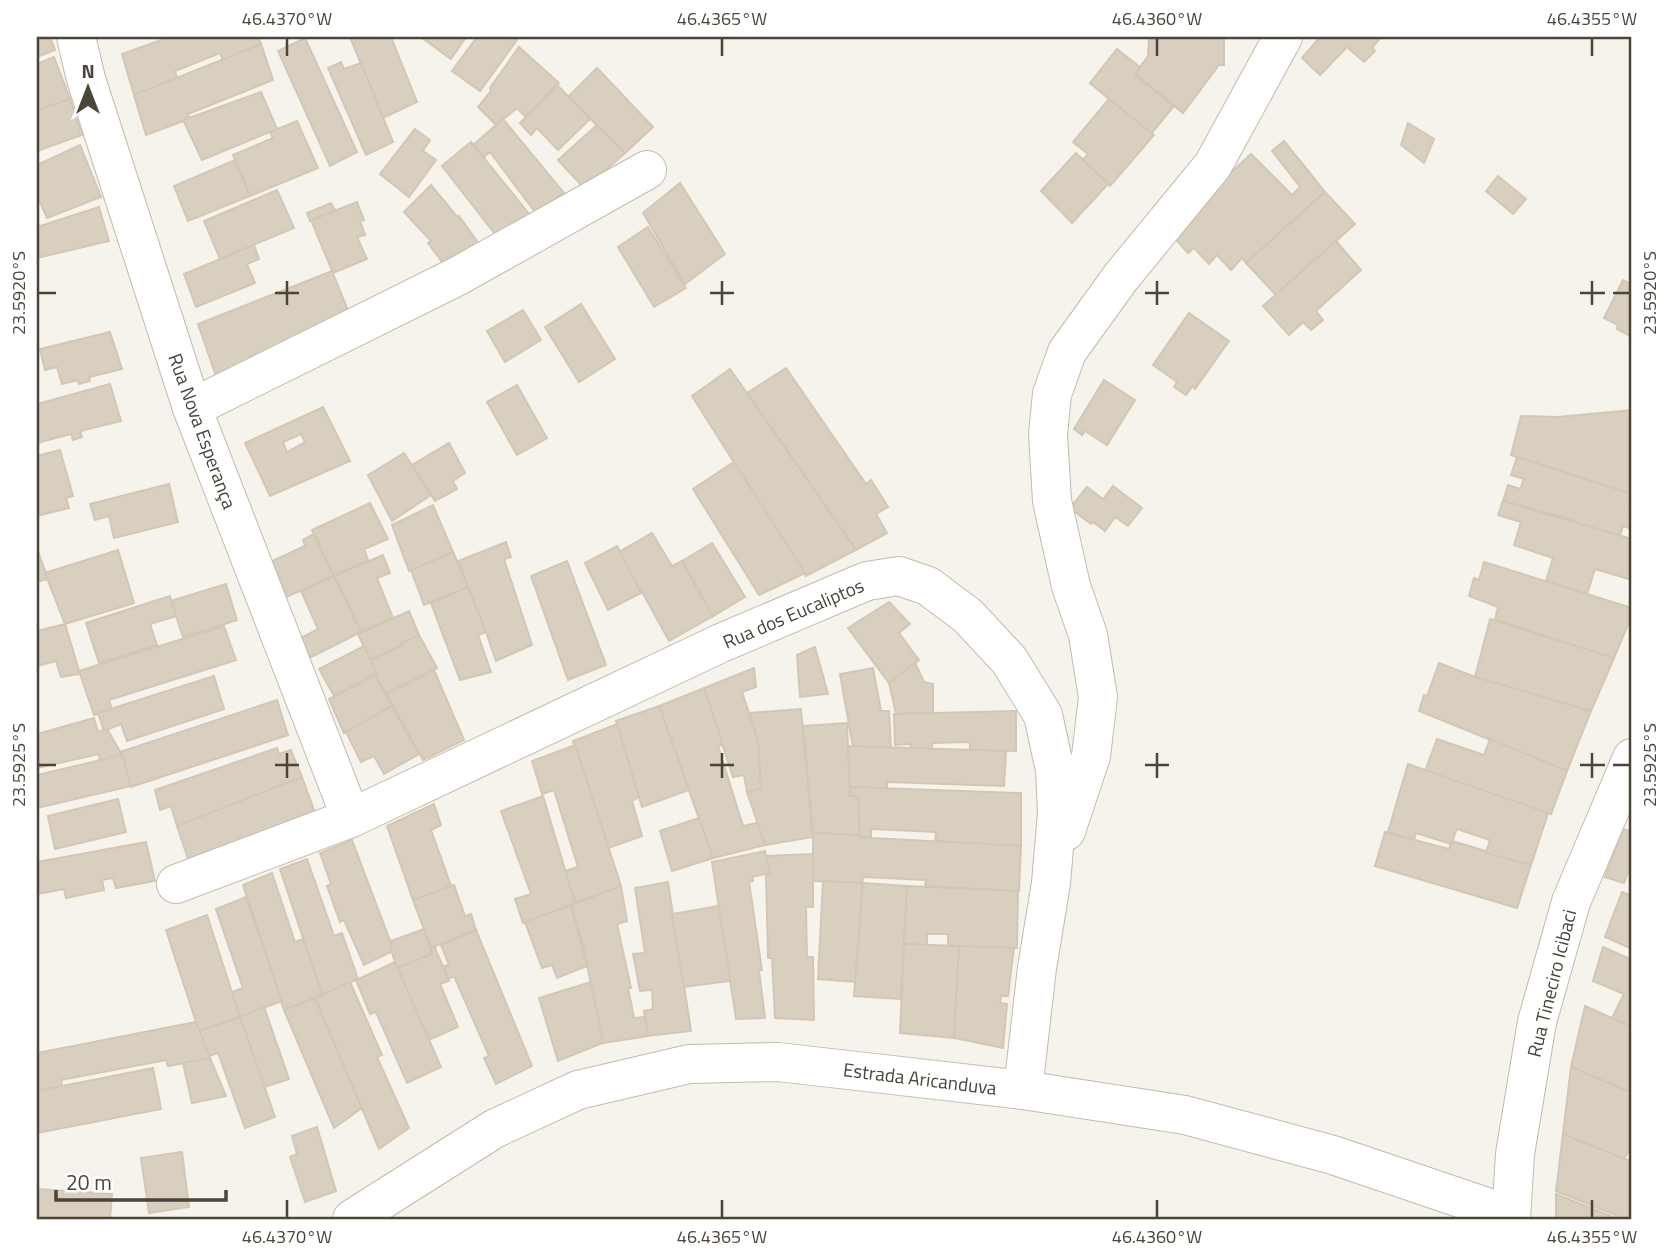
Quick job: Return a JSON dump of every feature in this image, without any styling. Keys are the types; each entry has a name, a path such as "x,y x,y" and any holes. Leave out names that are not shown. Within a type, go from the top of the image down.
{"street":[{"name":"Rua Nova Esperança","path":"76,37 86,79 192,408 351,818"},
{"path":"1051,883 1091,756 1098,697 1088,635 1071,586 1052,501 1048,434 1052,394 1067,352 1122,277 1213,165 1283,37"},
{"path":"192,408 458,276 647,170"},
{"name":"Rua dos Eucaliptos","path":"176,884 351,818 721,643 867,581 899,576 928,586 968,616 1009,660 1043,715 1055,770 1057,813 1051,883 1037,968 1023,1090"},
{"name":"Rua Tineciro Icibaci","path":"1511,1217 1515,1154 1536,1022 1571,902 1632,758"},
{"name":"Estrada Aricanduva","path":"352,1219 494,1129 578,1090 689,1064 778,1062 1023,1090 1185,1115 1333,1155 1511,1217"}],"building":[{"path":"37,37 50,37 55,50 37,57"},
{"path":"169,37 258,37 261,44 223,60 220,53 175,71 177,78 134,95 122,54"},
{"path":"350,37 391,37 417,102 383,118"},
{"path":"423,37 466,37 451,59"},
{"path":"477,37 519,37 480,91 452,71"},
{"path":"1149,37 1224,37 1224,65 1219,65 1183,113 1135,74 1148,56"},
{"path":"1320,37 1381,37 1372,48 1375,51 1364,62 1347,47 1320,75 1302,58"},
{"path":"305,38 357,152 330,166 278,51"},
{"path":"261,44 273,80 188,114 189,119 146,135 134,95"},
{"path":"519,47 559,83 526,117 517,108 496,125 478,107"},
{"path":"1117,49 1140,67 1135,75 1174,106 1151,134 1090,83"},
{"path":"54,57 70,99 37,110 37,64"},
{"path":"341,62 344,69 361,63 393,142 366,155 328,68"},
{"path":"597,68 653,127 625,153 568,97"},
{"path":"557,85 590,119 558,150 537,128 531,135 520,123"},
{"path":"261,92 277,129 202,160 183,120"},
{"path":"70,99 82,135 37,151 37,110"},
{"path":"1109,99 1154,135 1110,186 1083,160 1088,154 1073,142"},
{"path":"503,119 564,193 535,212 490,152 484,157 473,145"},
{"path":"297,121 318,168 250,196 233,155 273,138 270,132"},
{"path":"1408,123 1434,139 1424,163 1401,145"},
{"path":"597,125 625,153 585,189 558,160"},
{"path":"415,129 430,140 423,151 436,160 409,197 380,174"},
{"path":"1284,141 1325,192 1246,263 1242,258 1231,270 1217,255 1209,264 1194,248 1188,253 1172,235 1195,206 1251,154 1292,195 1300,187 1272,151"},
{"path":"471,142 530,215 498,238 442,166"},
{"path":"80,145 101,197 47,218 37,195 37,165"},
{"path":"1076,153 1108,184 1072,223 1041,191"},
{"path":"235,160 250,196 188,221 174,186"},
{"path":"1498,176 1526,199 1513,214 1486,191"},
{"path":"680,183 725,254 685,284 643,213"},
{"path":"431,185 458,218 459,216 479,244 448,270 428,243 431,241 404,212"},
{"path":"277,190 294,228 220,259 204,221"},
{"path":"1325,192 1355,224 1276,295 1246,263"},
{"path":"357,202 364,220 360,221 365,235 357,237 367,259 333,273 311,220"},
{"path":"331,203 335,210 310,221 307,213"},
{"path":"99,207 109,241 37,258 37,227"},
{"path":"648,227 686,288 654,307 618,247"},
{"path":"1336,241 1361,270 1316,311 1323,320 1311,330 1303,322 1289,335 1263,306"},
{"path":"254,245 259,259 247,264 255,283 196,307 184,274"},
{"path":"332,271 351,318 249,357 251,362 216,376 198,324"},
{"path":"1623,280 1632,285 1632,337 1604,318"},
{"path":"581,304 615,359 579,382 545,327"},
{"path":"523,310 541,340 505,362 487,331"},
{"path":"1189,313 1229,341 1195,389 1193,386 1186,395 1174,387 1177,382 1153,365"},
{"path":"110,332 122,369 89,377 90,381 79,384 78,380 62,384 57,367 45,370 40,349"},
{"path":"786,368 866,484 871,480 888,507 876,514 887,533 856,550 747,393"},
{"path":"730,369 856,550 806,576 692,396"},
{"path":"1104,380 1135,400 1107,445 1085,431 1082,435 1074,429"},
{"path":"110,384 121,421 80,431 82,437 73,440 71,434 37,443 37,404"},
{"path":"517,385 547,438 517,455 487,402"},
{"path":"323,407 350,461 270,496 245,443","holes":["301,434 305,442 287,452 283,442"]},
{"path":"1632,410 1632,494 1511,455 1521,416 1557,417"},
{"path":"449,443 465,473 453,481 457,489 435,501 412,465"},
{"path":"60,450 73,496 66,498 69,508 37,516 37,456"},
{"path":"404,453 431,495 392,521 368,475"},
{"path":"1517,457 1632,494 1628,509 1632,511 1629,528 1623,526 1620,536 1503,501 1508,485 1520,489 1524,479 1511,475"},
{"path":"734,462 805,573 759,595 693,489"},
{"path":"169,484 178,522 114,538 109,516 95,520 90,504"},
{"path":"1113,486 1142,508 1128,526 1115,517 1105,531 1070,508 1087,487 1103,499"},
{"path":"1503,501 1632,539 1632,580 1595,569 1587,594 1546,581 1553,558 1514,545 1521,522 1498,515"},
{"path":"370,503 388,539 364,549 368,560 334,576 312,530"},
{"path":"433,505 453,552 409,571 392,525"},
{"path":"652,533 672,566 682,561 713,616 669,641 619,552"},
{"path":"314,534 334,576 284,598 270,562 305,546 303,540"},
{"path":"506,542 511,557 504,559 532,645 496,661 458,561"},
{"path":"712,543 745,597 713,616 682,561"},
{"path":"617,546 641,593 608,610 585,563"},
{"path":"37,549 48,579 37,582"},
{"path":"118,550 134,603 65,624 45,573"},
{"path":"453,552 468,587 424,605 411,570"},
{"path":"383,555 390,573 377,578 393,618 361,632 334,576"},
{"path":"567,561 606,665 568,680 531,576"},
{"path":"1484,562 1632,608 1632,615 1614,658 1495,620 1498,607 1469,596 1474,578 1479,580"},
{"path":"334,576 361,632 309,658 301,638 318,629 301,591"},
{"path":"226,584 237,620 183,637 171,601"},
{"path":"468,587 486,632 478,635 491,672 460,680 431,603"},
{"path":"170,596 176,616 150,624 157,645 99,663 86,623"},
{"path":"889,602 910,624 899,633 919,660 889,683 848,628"},
{"path":"409,611 419,635 370,660 358,634"},
{"path":"1490,619 1614,658 1591,711 1475,677"},
{"path":"65,624 80,674 61,677 56,661 37,666 37,631"},
{"path":"224,626 236,660 109,700 112,710 94,715 79,671"},
{"path":"419,635 437,668 386,694 370,660"},
{"path":"364,646 377,674 334,696 319,669"},
{"path":"815,647 828,694 800,697 797,655"},
{"path":"915,663 924,682 933,684 933,713 896,714 889,683"},
{"path":"1439,663 1475,677 1591,711 1567,771 1419,711"},
{"path":"754,668 756,687 742,692 758,740 761,789 747,792 744,775 733,777 704,688"},
{"path":"873,668 881,711 889,711 891,748 853,747 840,674"},
{"path":"434,670 464,740 423,760 386,694"},
{"path":"375,675 392,706 344,733 329,699"},
{"path":"214,676 224,709 127,741 121,724 104,731 98,713"},
{"path":"704,688 723,745 718,746 743,826 757,823 765,845 713,858 659,706"},
{"path":"277,700 288,735 131,787 120,752"},
{"path":"392,706 419,754 384,774 374,756 361,762 346,732"},
{"path":"659,706 689,790 642,807 616,721"},
{"path":"801,709 813,837 765,845 747,792 761,789 758,740 749,713"},
{"path":"1016,711 1016,751 970,750 970,742 932,743 932,749 911,748 911,744 895,745 894,714"},
{"path":"94,718 98,732 107,729 122,755 100,761 99,754 37,768 37,734"},
{"path":"847,723 850,796 858,796 860,835 813,833 803,726"},
{"path":"617,724 639,797 632,801 642,836 608,848 573,741"},
{"path":"1437,739 1484,755 1490,739 1567,771 1551,814 1425,771"},
{"path":"575,745 621,886 575,903 565,871 578,867 554,790 542,794 532,761"},
{"path":"848,746 1006,751 1004,786 887,782 887,788 850,787"},
{"path":"277,748 279,754 291,750 302,777 177,826 171,806 160,810 155,790"},
{"path":"122,755 131,786 37,808 37,775"},
{"path":"1408,764 1548,813 1531,865 1486,853 1490,840 1457,829 1451,844 1416,833 1414,840 1388,832"},
{"path":"302,777 315,813 189,862 177,826"},
{"path":"850,787 1021,793 1021,846 935,841 936,832 871,829 871,838 860,837 858,796 850,796"},
{"path":"543,796 575,903 523,923 515,899 531,894 501,811"},
{"path":"118,799 126,832 55,849 48,816"},
{"path":"434,804 441,825 431,830 451,886 413,900 387,826"},
{"path":"699,818 713,858 672,871 660,831"},
{"path":"1623,829 1632,832 1632,862 1624,883 1605,877"},
{"path":"1385,832 1449,849 1452,841 1531,865 1517,908 1375,866"},
{"path":"813,833 1021,846 1019,891 925,886 926,880 863,877 862,883 813,881"},
{"path":"352,840 392,946 391,952 364,965 344,920 340,922 327,886 331,884 320,853"},
{"path":"146,842 155,881 116,888 113,878 102,880 104,890 66,898 64,889 37,894 37,862"},
{"path":"765,851 770,873 752,877 753,881 749,882 762,970 759,970 765,1018 736,1019 712,862"},
{"path":"813,854 813,907 806,907 807,957 813,957 814,1020 775,1018 772,958 768,958 766,874 770,873 766,856"},
{"path":"307,859 334,936 342,933 358,979 322,995 280,869"},
{"path":"272,873 295,942 303,939 322,995 284,1010 243,885"},
{"path":"823,881 863,883 855,982 818,979"},
{"path":"668,882 691,1031 648,1036 644,1011 653,1009 652,990 640,991 633,954 645,953 635,888"},
{"path":"863,883 907,886 901,999 854,996"},
{"path":"454,885 465,916 471,914 476,930 431,948 413,900"},
{"path":"621,886 627,921 617,924 631,988 628,988 634,1018 645,1017 648,1036 603,1043 584,950 571,905"},
{"path":"907,886 1018,891 1017,948 948,946 948,934 927,934 927,945 904,944"},
{"path":"1622,892 1632,896 1632,949 1605,937"},
{"path":"246,897 282,1001 240,1017 232,992 243,988 216,909"},
{"path":"571,905 587,966 557,978 552,965 542,968 525,922"},
{"path":"719,906 730,981 684,987 672,914"},
{"path":"207,915 240,1017 199,1031 166,930"},
{"path":"424,929 432,954 397,968 390,947 391,941"},
{"path":"476,930 532,1066 496,1084 484,1058 489,1056 454,976 448,979 443,966 449,965 441,945"},
{"path":"904,944 959,946 954,1038 900,1033"},
{"path":"959,946 1014,948 1008,996 1001,996 1000,1003 1007,1004 1003,1048 954,1038"},
{"path":"1603,947 1632,960 1632,1027 1612,1018 1624,994 1593,981"},
{"path":"431,948 435,948 449,981 440,984 458,1027 429,1040 397,968 432,954"},
{"path":"395,962 441,1067 407,1083 376,1012 370,1014 356,980"},
{"path":"350,982 382,1055 377,1057 409,1128 379,1149 315,998"},
{"path":"591,982 603,1043 558,1061 539,998"},
{"path":"315,998 362,1108 334,1128 284,1010"},
{"path":"1585,1006 1632,1027 1632,1093 1571,1067"},
{"path":"264,1007 289,1079 264,1087 240,1017"},
{"path":"240,1017 275,1117 245,1128 218,1053 209,1056 199,1031"},
{"path":"196,1022 210,1058 168,1066 166,1060 61,1080 62,1086 37,1091 37,1053"},
{"path":"210,1058 226,1096 192,1103 183,1063"},
{"path":"1571,1067 1632,1093 1632,1145 1624,1159 1563,1134"},
{"path":"153,1068 161,1109 37,1133 37,1091"},
{"path":"317,1127 336,1191 305,1202 290,1157 297,1154 292,1136"},
{"path":"1563,1134 1632,1162 1632,1219 1625,1219 1556,1191"},
{"path":"182,1152 189,1207 149,1213 141,1158"},
{"path":"37,1189 112,1194 110,1219 37,1219"},
{"path":"1556,1194 1618,1219 1556,1219"}]}
